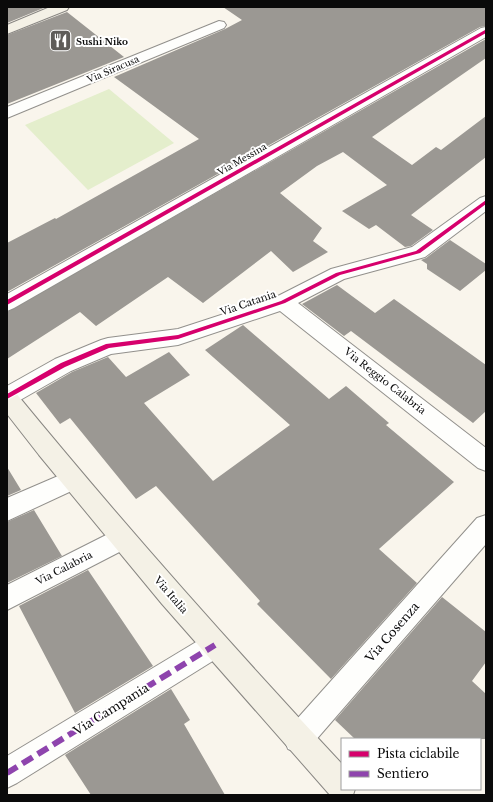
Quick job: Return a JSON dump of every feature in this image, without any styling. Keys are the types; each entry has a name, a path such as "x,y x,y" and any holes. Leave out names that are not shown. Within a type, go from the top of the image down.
{"main road":[{"path":"7,30 62,7"},
{"name":"Via Italia","path":"7,398 72,480 122,538 298,739 341,785"}],"street":[{"name":"Via Siracusa","path":"7,113 219,25"},
{"name":"Via Messina","path":"7,303 486,31"},
{"name":"Via Catania","path":"7,398 63,365 108,346 178,338 283,302 338,274 418,252 486,202"},
{"name":"Via Reggio Calabria","path":"283,302 486,460"},
{"path":"7,510 72,480"},
{"name":"Via Cosenza","path":"298,739 486,526"},
{"name":"Via Calabria","path":"7,598 122,538"},
{"name":"Via Campania","path":"7,772 215,645"}],"green space":[{"path":"109,89 174,143 88,190 25,125"}],"building":[{"path":"7,7 46,7 7,23"},
{"path":"223,7 486,7 486,26 480,27 7,292 7,243 55,218 56,219 199,139 114,77 225,29 242,20"},
{"path":"67,12 124,57 7,104 7,35"},
{"path":"486,39 486,58 372,137 412,165 436,147 441,150 486,116 486,157 411,215 433,230 411,246 405,247 376,225 369,229 342,211 387,185 343,152 317,166 280,193 322,228 313,241 328,252 293,272 271,251 203,303 168,277 96,326 80,312 7,359 7,312"},
{"path":"450,240 486,264 486,270 460,291 427,269 427,264 421,260"},
{"path":"337,285 375,313 394,299 486,365 486,411 473,423 351,331 344,336 302,304"},
{"path":"243,325 329,399 346,386 389,423 386,425 454,482 379,549 417,583 331,679 257,604 260,601 156,486 136,499 70,418 60,424 36,393 72,372 108,357 126,377 169,352 190,375 144,403 213,481 290,425 205,350"},
{"path":"7,467 21,490 7,496"},
{"path":"34,510 62,556 7,583 7,522"},
{"path":"88,570 153,666 75,713 19,606"},
{"path":"442,597 486,632 486,662 472,681 486,694 486,739 354,738 335,720"},
{"path":"171,689 190,720 184,724 225,795 91,795 65,755"}],"marked path":[{"path":"7,773 215,645"}],"cycle path":[{"path":"7,303 486,31"},
{"path":"7,397 63,365 108,346 178,337 283,302 338,274 418,252 486,202"}],"place":[{"name":"Sushi Niko","path":"61,41"}]}
